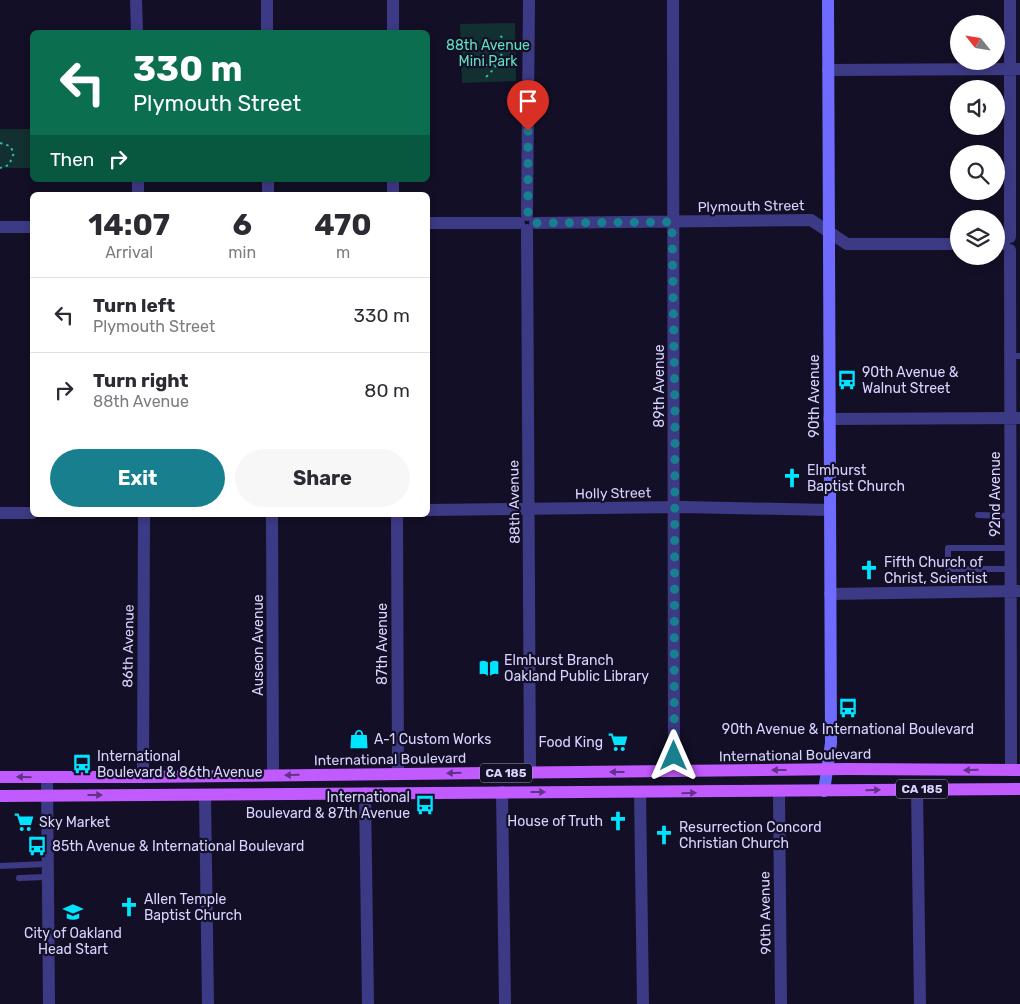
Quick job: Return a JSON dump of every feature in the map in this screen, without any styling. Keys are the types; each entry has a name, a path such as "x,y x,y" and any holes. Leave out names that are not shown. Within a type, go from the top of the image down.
{"main road":[{"name":"International Boulevard","path":"0,777 143,778 273,775 1016,770"},
{"name":"CA 185","path":"0,796 1020,789"}],"street":[{"path":"136,0 137,30"},
{"path":"267,0 267,30"},
{"path":"393,0 393,30"},
{"name":"88th Avenue","path":"529,0 527,418 530,510 530,773"},
{"name":"89th Avenue","path":"672,0 675,507 674,772"},
{"name":"90th Avenue","path":"824,791 831,743 828,0"},
{"name":"92nd Avenue","path":"1010,0 1015,69 1009,244 1015,356 1015,418 1009,548 1010,569 1015,591 1016,770"},
{"path":"828,70 1015,69"},
{"name":"Plymouth Street","path":"430,224 810,220 847,244 950,244"},
{"path":"0,227 30,227"},
{"path":"829,419 1015,418"},
{"name":"Holly Street","path":"430,510 675,507 830,510"},
{"path":"0,513 30,513"},
{"name":"86th Avenue","path":"143,778 144,517"},
{"name":"Auseon Avenue","path":"272,517 273,775"},
{"name":"87th Avenue","path":"397,517 398,774"},
{"path":"830,594 1015,591"},
{"path":"47,778 46,877 49,1004"},
{"path":"916,789 920,1004"},
{"path":"502,792 505,1004"},
{"name":"90th Avenue","path":"779,792 781,1004"},
{"path":"365,793 368,1004"},
{"path":"640,793 643,1004"},
{"path":"205,795 208,1004"}],"lane":[{"path":"978,515 1009,516"},
{"path":"1009,548 948,548 948,569 1010,569"},
{"path":"0,866 46,864"},
{"path":"19,878 46,877"}],"path":[{"path":"486,77 498,64 503,54 504,40 498,34"},
{"path":"476,57 484,65 517,63"},
{"path":"0,143 10,146 14,154 9,165 0,168"}],"green space":[{"name":"88th Avenue Mini Park","path":"515,23 516,81 462,83 460,24"},
{"path":"0,129 30,129 30,168 0,168"}],"place":[{"name":"90th Avenue & Walnut Street","path":"847,380"},
{"name":"Elmhurst Baptist Church","path":"792,478"},
{"name":"Fifth Church of Christ, Scientist","path":"869,570"},
{"name":"Elmhurst Branch Oakland Public Library","path":"489,668"},
{"name":"90th Avenue & International Boulevard","path":"848,708"},
{"name":"A-1 Custom Works","path":"359,739"},
{"name":"Food King","path":"618,742"},
{"name":"International Boulevard & 86th Avenue","path":"82,764"},
{"name":"International Boulevard & 87th Avenue","path":"425,805"},
{"name":"House of Truth","path":"618,821"},
{"name":"Sky Market","path":"24,822"},
{"name":"Resurrection Concord Christian Church","path":"664,835"},
{"name":"85th Avenue & International Boulevard","path":"37,846"},
{"name":"Allen Temple Baptist Church","path":"129,907"},
{"name":"City of Oakland Head Start","path":"73,912"}],"route":[{"path":"528,131 528,214 533,217 535,223 672,222 675,416 674,756"}]}
